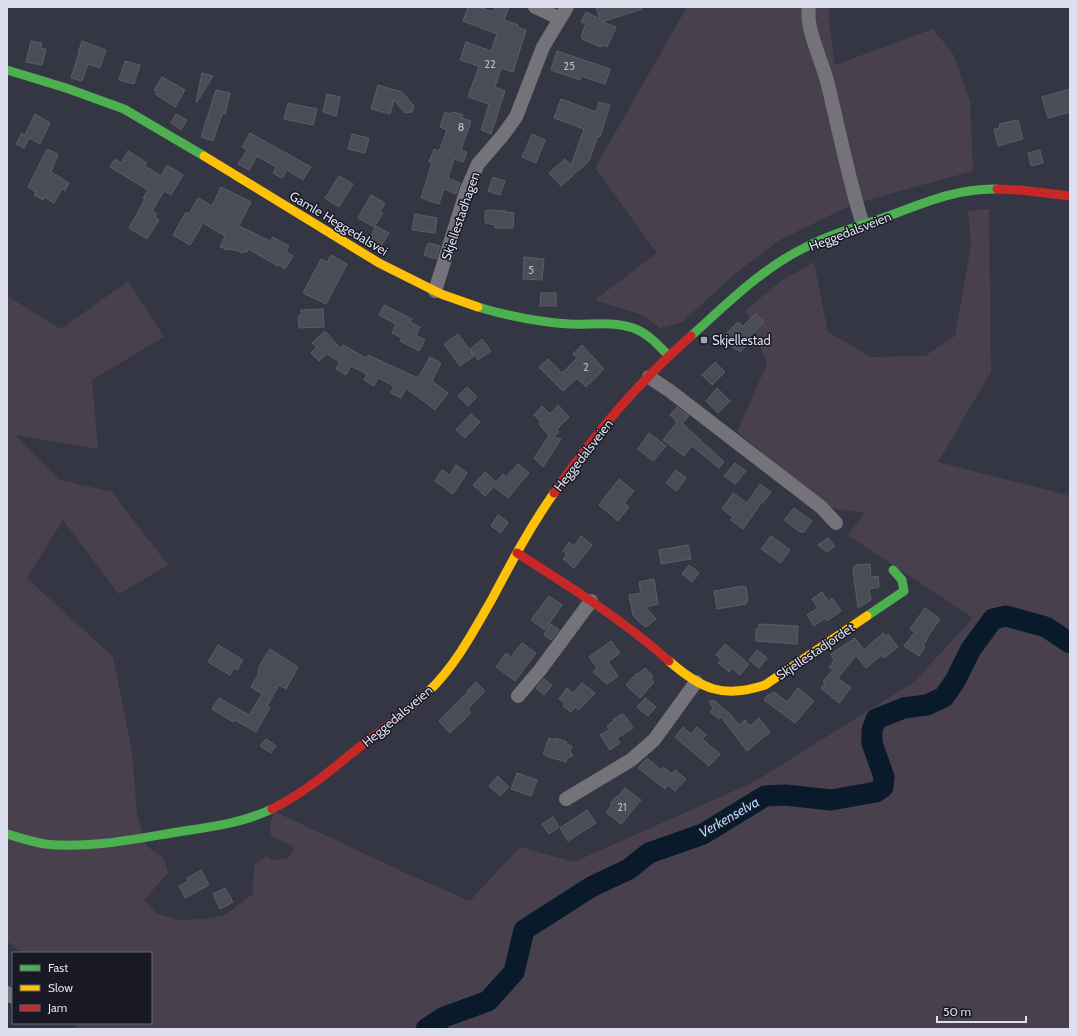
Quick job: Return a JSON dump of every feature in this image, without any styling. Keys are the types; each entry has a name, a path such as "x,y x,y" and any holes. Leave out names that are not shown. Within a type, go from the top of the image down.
{"main road":[{"name":"Gamle Heggedalsvei","path":"7,70 67,88 124,109 370,258 435,292 501,314 532,320 570,324 622,325 631,327 640,330 651,338 669,356"},
{"name":"Heggedalsveien","path":"7,834 33,842 72,844 130,840 229,823 258,814 285,802 314,784 383,730 440,680 472,636 518,553 556,490 590,444 648,377 744,288 797,251 833,234 863,225 938,198 967,191 1014,188 1070,196"},
{"name":"Skjellestadjordet","path":"518,553 591,601 646,641 696,682 722,691 736,693 764,686 904,591 902,580 893,570"}],"street":[{"name":"Skjellestadhagen","path":"435,292 467,189 478,164 503,135 516,117 543,47 563,12 536,7"},
{"path":"809,7 808,12 813,37 827,79 863,225"},
{"path":"648,377 670,391 821,507 836,523"},
{"path":"518,696 540,670 591,601"},
{"path":"566,799 631,760 654,740 696,682"}],"shaded area":[{"path":"687,7 830,7 828,15 835,65 933,29 953,54 970,101 973,171 853,204 778,241 736,273 682,322 660,328 642,315 595,300 657,253 595,168"},
{"path":"989,209 991,372 938,462 1070,496 1070,1029 73,1029 78,1024 152,1024 152,952 20,952 7,941 7,296 61,329 128,281 164,337 92,380 98,449 15,435 60,480 112,492 168,565 119,594 63,520 27,578 113,657 132,751 137,814 146,846 164,858 168,873 144,900 158,914 180,920 204,919 223,916 252,895 254,865 267,856 271,860 287,859 294,850 291,845 280,841 271,835 270,822 275,813 470,901 520,847 574,862 754,782 914,682 973,618 848,535 865,513 832,508 737,432 767,364 746,310 781,281 814,262 828,332 871,357 925,356 955,336 971,246 968,211"}],"building":[{"path":"468,7 479,7 493,12 495,7 509,7 504,20 518,25 517,27 526,30 513,72 501,68 495,87 505,91 491,134 481,130 489,104 468,97 479,66 460,60 466,42 491,51 497,34 463,21"},
{"path":"596,7 642,7 642,9 602,22 616,27 607,47 602,45 601,47 582,39 581,36 586,24 581,22 586,12 600,19"},
{"path":"31,41 42,43 40,48 46,49 42,65 26,62"},
{"path":"82,41 106,50 100,68 88,64 82,81 71,78"},
{"path":"557,51 610,69 605,84 581,76 580,80 551,70"},
{"path":"125,61 140,65 134,84 119,80"},
{"path":"202,73 213,76 196,102"},
{"path":"162,77 185,90 175,107 155,94 157,91 154,90"},
{"path":"378,85 402,92 414,106 412,112 405,113 394,100 390,114 371,109"},
{"path":"1070,89 1070,112 1048,118 1042,97"},
{"path":"216,90 230,93 225,114 222,114 213,141 201,137"},
{"path":"327,94 340,97 336,116 323,112"},
{"path":"561,99 596,112 599,102 610,105 600,137 598,136 589,161 561,186 549,173 565,159 571,165 584,129 554,118"},
{"path":"288,103 317,109 313,125 284,119"},
{"path":"445,112 452,114 453,112 463,115 462,118 471,121 461,150 467,152 463,162 454,159 448,178 460,183 456,194 444,189 439,204 421,198 432,163 429,162 434,149 439,151 447,130 440,127"},
{"path":"35,114 50,123 40,144 29,138 24,148 16,144 22,133 25,135"},
{"path":"176,114 187,120 181,130 171,123"},
{"path":"1018,120 1023,139 998,146 994,129 1000,128 999,124"},
{"path":"250,133 311,167 303,180 287,170 282,178 273,173 276,167 257,156 249,170 238,164 247,150 242,147"},
{"path":"352,134 369,138 365,153 348,149"},
{"path":"532,134 545,140 536,163 522,157"},
{"path":"47,149 58,154 51,172 69,183 65,191 62,189 54,203 44,197 43,200 34,195 36,192 28,187"},
{"path":"1040,150 1043,163 1031,166 1028,153"},
{"path":"128,151 147,163 145,166 161,176 167,165 183,175 171,195 164,191 152,211 157,214 155,217 159,220 147,239 129,228 145,199 143,198 148,190 110,167 115,159 121,163"},
{"path":"339,176 353,184 339,207 325,198"},
{"path":"493,177 505,181 500,195 488,191"},
{"path":"221,187 251,202 239,226 270,241 273,237 289,246 286,252 293,256 285,269 248,249 247,252 244,251 244,253 220,247 225,236 203,223 190,245 173,235 186,212 189,214 198,198 212,206"},
{"path":"371,195 385,203 380,212 383,213 374,227 358,218"},
{"path":"489,210 514,213 513,228 495,228 495,225 485,223 485,211"},
{"path":"415,214 437,218 435,233 412,230"},
{"path":"376,226 389,233 381,246 369,239"},
{"path":"428,243 440,246 436,259 424,255"},
{"path":"331,255 347,264 326,304 303,293 321,259 327,262"},
{"path":"524,257 544,259 542,280 523,279"},
{"path":"541,293 556,293 556,306 540,306"},
{"path":"384,305 412,319 410,322 420,327 416,335 425,340 419,351 400,341 402,338 392,333 396,324 379,315"},
{"path":"323,309 324,327 299,328 298,316 301,316 301,310"},
{"path":"755,314 764,322 744,342 747,345 740,352 723,337 738,322 743,326"},
{"path":"325,331 341,349 343,345 366,358 368,355 418,378 430,357 441,363 432,381 448,393 435,410 406,388 401,398 391,393 394,386 378,378 374,386 364,380 367,374 351,366 346,375 336,369 340,362 327,354 319,361 311,353 317,347 312,343"},
{"path":"458,334 474,356 460,366 444,344"},
{"path":"482,339 491,351 478,360 470,349"},
{"path":"582,345 604,369 586,387 577,378 563,391 539,367 548,359 562,373 577,358 573,354"},
{"path":"715,362 725,372 712,385 702,375"},
{"path":"467,387 477,397 468,406 458,396"},
{"path":"717,388 730,401 718,413 706,401"},
{"path":"558,405 569,417 557,429 559,432 553,437 561,439 543,467 534,458 549,436 539,424 541,422 534,415 542,406 550,414"},
{"path":"677,407 689,416 682,423 724,462 719,468 692,446 684,456 663,440 677,422 670,415"},
{"path":"471,414 480,422 465,438 456,430"},
{"path":"649,433 666,446 653,461 638,449"},
{"path":"735,463 746,471 735,484 724,476"},
{"path":"518,464 529,473 508,498 494,487 485,496 473,485 485,472 496,482 503,474 506,477"},
{"path":"456,465 467,473 453,494 435,481 442,470 450,475"},
{"path":"676,470 686,478 677,491 666,483"},
{"path":"619,479 634,491 624,503 629,507 618,521 599,505"},
{"path":"760,484 771,492 743,529 731,520 733,517 722,509 733,493 747,503"},
{"path":"794,508 812,521 804,532 800,532 784,520"},
{"path":"498,515 508,522 501,533 491,526"},
{"path":"581,536 592,545 574,568 563,559 567,554 563,551 569,542 574,546"},
{"path":"771,536 790,550 781,563 761,549"},
{"path":"828,538 835,546 827,552 818,545"},
{"path":"688,545 691,559 661,564 659,550"},
{"path":"870,564 871,577 878,576 879,587 869,589 871,600 858,608 853,569 855,565"},
{"path":"689,565 699,573 692,582 682,574"},
{"path":"654,579 658,604 646,607 656,619 646,627 633,615 629,595 641,593 639,582"},
{"path":"743,586 746,587 748,602 745,602 746,604 717,609 714,591"},
{"path":"822,592 828,601 832,598 841,611 827,621 825,618 814,626 807,615 818,608 812,599"},
{"path":"549,596 562,605 545,630 531,620"},
{"path":"925,608 940,619 926,639 927,640 923,645 925,647 919,656 904,646 915,632 910,629"},
{"path":"551,624 559,630 551,640 544,635"},
{"path":"759,624 798,626 797,644 756,641 756,629 759,629"},
{"path":"883,633 886,636 888,634 898,647 884,658 882,655 866,668 856,655 838,678 851,688 839,703 821,688 825,683 823,682 833,670 829,667 834,661 831,654 855,638 864,650"},
{"path":"611,641 620,653 608,662 618,676 607,684 593,672 597,668 589,657"},
{"path":"522,643 536,653 515,681 496,667 506,653 511,657"},
{"path":"725,644 749,664 740,675 732,668 729,672 718,663 721,660 716,655"},
{"path":"218,645 243,660 237,670 234,668 230,675 208,662"},
{"path":"270,649 298,667 286,689 279,685 267,706 270,708 256,732 235,720 233,722 212,709 219,698 249,715 262,694 251,687 259,673 260,665"},
{"path":"757,650 767,658 759,668 749,660"},
{"path":"645,668 653,676 651,679 654,682 640,698 626,685 637,673 638,674"},
{"path":"544,679 552,685 544,695 536,688"},
{"path":"476,682 485,691 468,709 471,713 450,733 439,721"},
{"path":"582,683 595,693 579,710 575,707 571,712 563,706 565,703 559,699 567,688 573,693"},
{"path":"798,688 814,701 795,723 764,700 767,696 774,692 787,702"},
{"path":"645,698 656,707 648,716 637,707"},
{"path":"711,700 715,701 732,716 739,725 745,720 750,726 759,718 770,732 747,751 721,717 719,719 710,712 713,708 709,702"},
{"path":"622,714 626,717 633,728 617,738 620,743 610,750 600,735 609,730 607,726"},
{"path":"683,727 691,734 697,727 706,735 702,739 720,754 709,766 675,737"},
{"path":"549,738 556,740 556,738 567,742 566,744 572,746 570,751 573,756 567,758 566,762 543,754"},
{"path":"266,739 276,746 271,753 260,746"},
{"path":"647,758 661,770 663,767 672,774 675,770 686,779 675,791 668,785 665,789 638,768"},
{"path":"517,773 537,780 531,796 511,789"},
{"path":"498,776 509,787 500,796 489,786"},
{"path":"625,788 641,800 621,824 606,812 612,805 610,804"},
{"path":"587,810 596,823 568,841 560,828"},
{"path":"553,817 559,827 549,834 542,824"},
{"path":"201,870 209,885 185,898 179,886 188,881 187,878"},
{"path":"225,888 233,902 220,909 213,894"}],"waterway":[{"name":"Verkenselva","path":"426,1029 444,1017 488,1001 514,972 524,930 591,887 629,869 649,853 703,834 765,796 785,795 831,800 876,792 883,787 884,777 872,743 872,730 876,719 904,708 927,705 944,697 955,681 971,649 993,619 1006,616 1046,627 1070,643"}],"traffic: fast":[{"path":"7,70 66,88 124,109 204,156"},
{"path":"691,336 760,276 790,256 817,242 944,196 983,189 997,189"},
{"path":"478,307 512,316 546,322 569,324 609,324 633,328 643,333 669,356"},
{"path":"867,616 904,591 902,580 893,570"},
{"path":"7,834 45,844 95,844 226,824 250,818 272,809"}],"traffic: slow":[{"path":"204,156 379,263 441,294 478,307"},
{"path":"428,692 447,671 463,648 529,532 554,493"},
{"path":"669,661 692,679 713,689 725,691 750,689 765,685 867,616"}],"traffic: jam":[{"path":"997,189 1070,196"},
{"path":"554,493 584,451 617,410 653,372 691,336"},
{"path":"517,553 576,591 633,631 669,661"},
{"path":"272,809 284,803 316,781 420,700 428,692"}],"place":[{"name":"Skjellestad","path":"704,340"}]}
